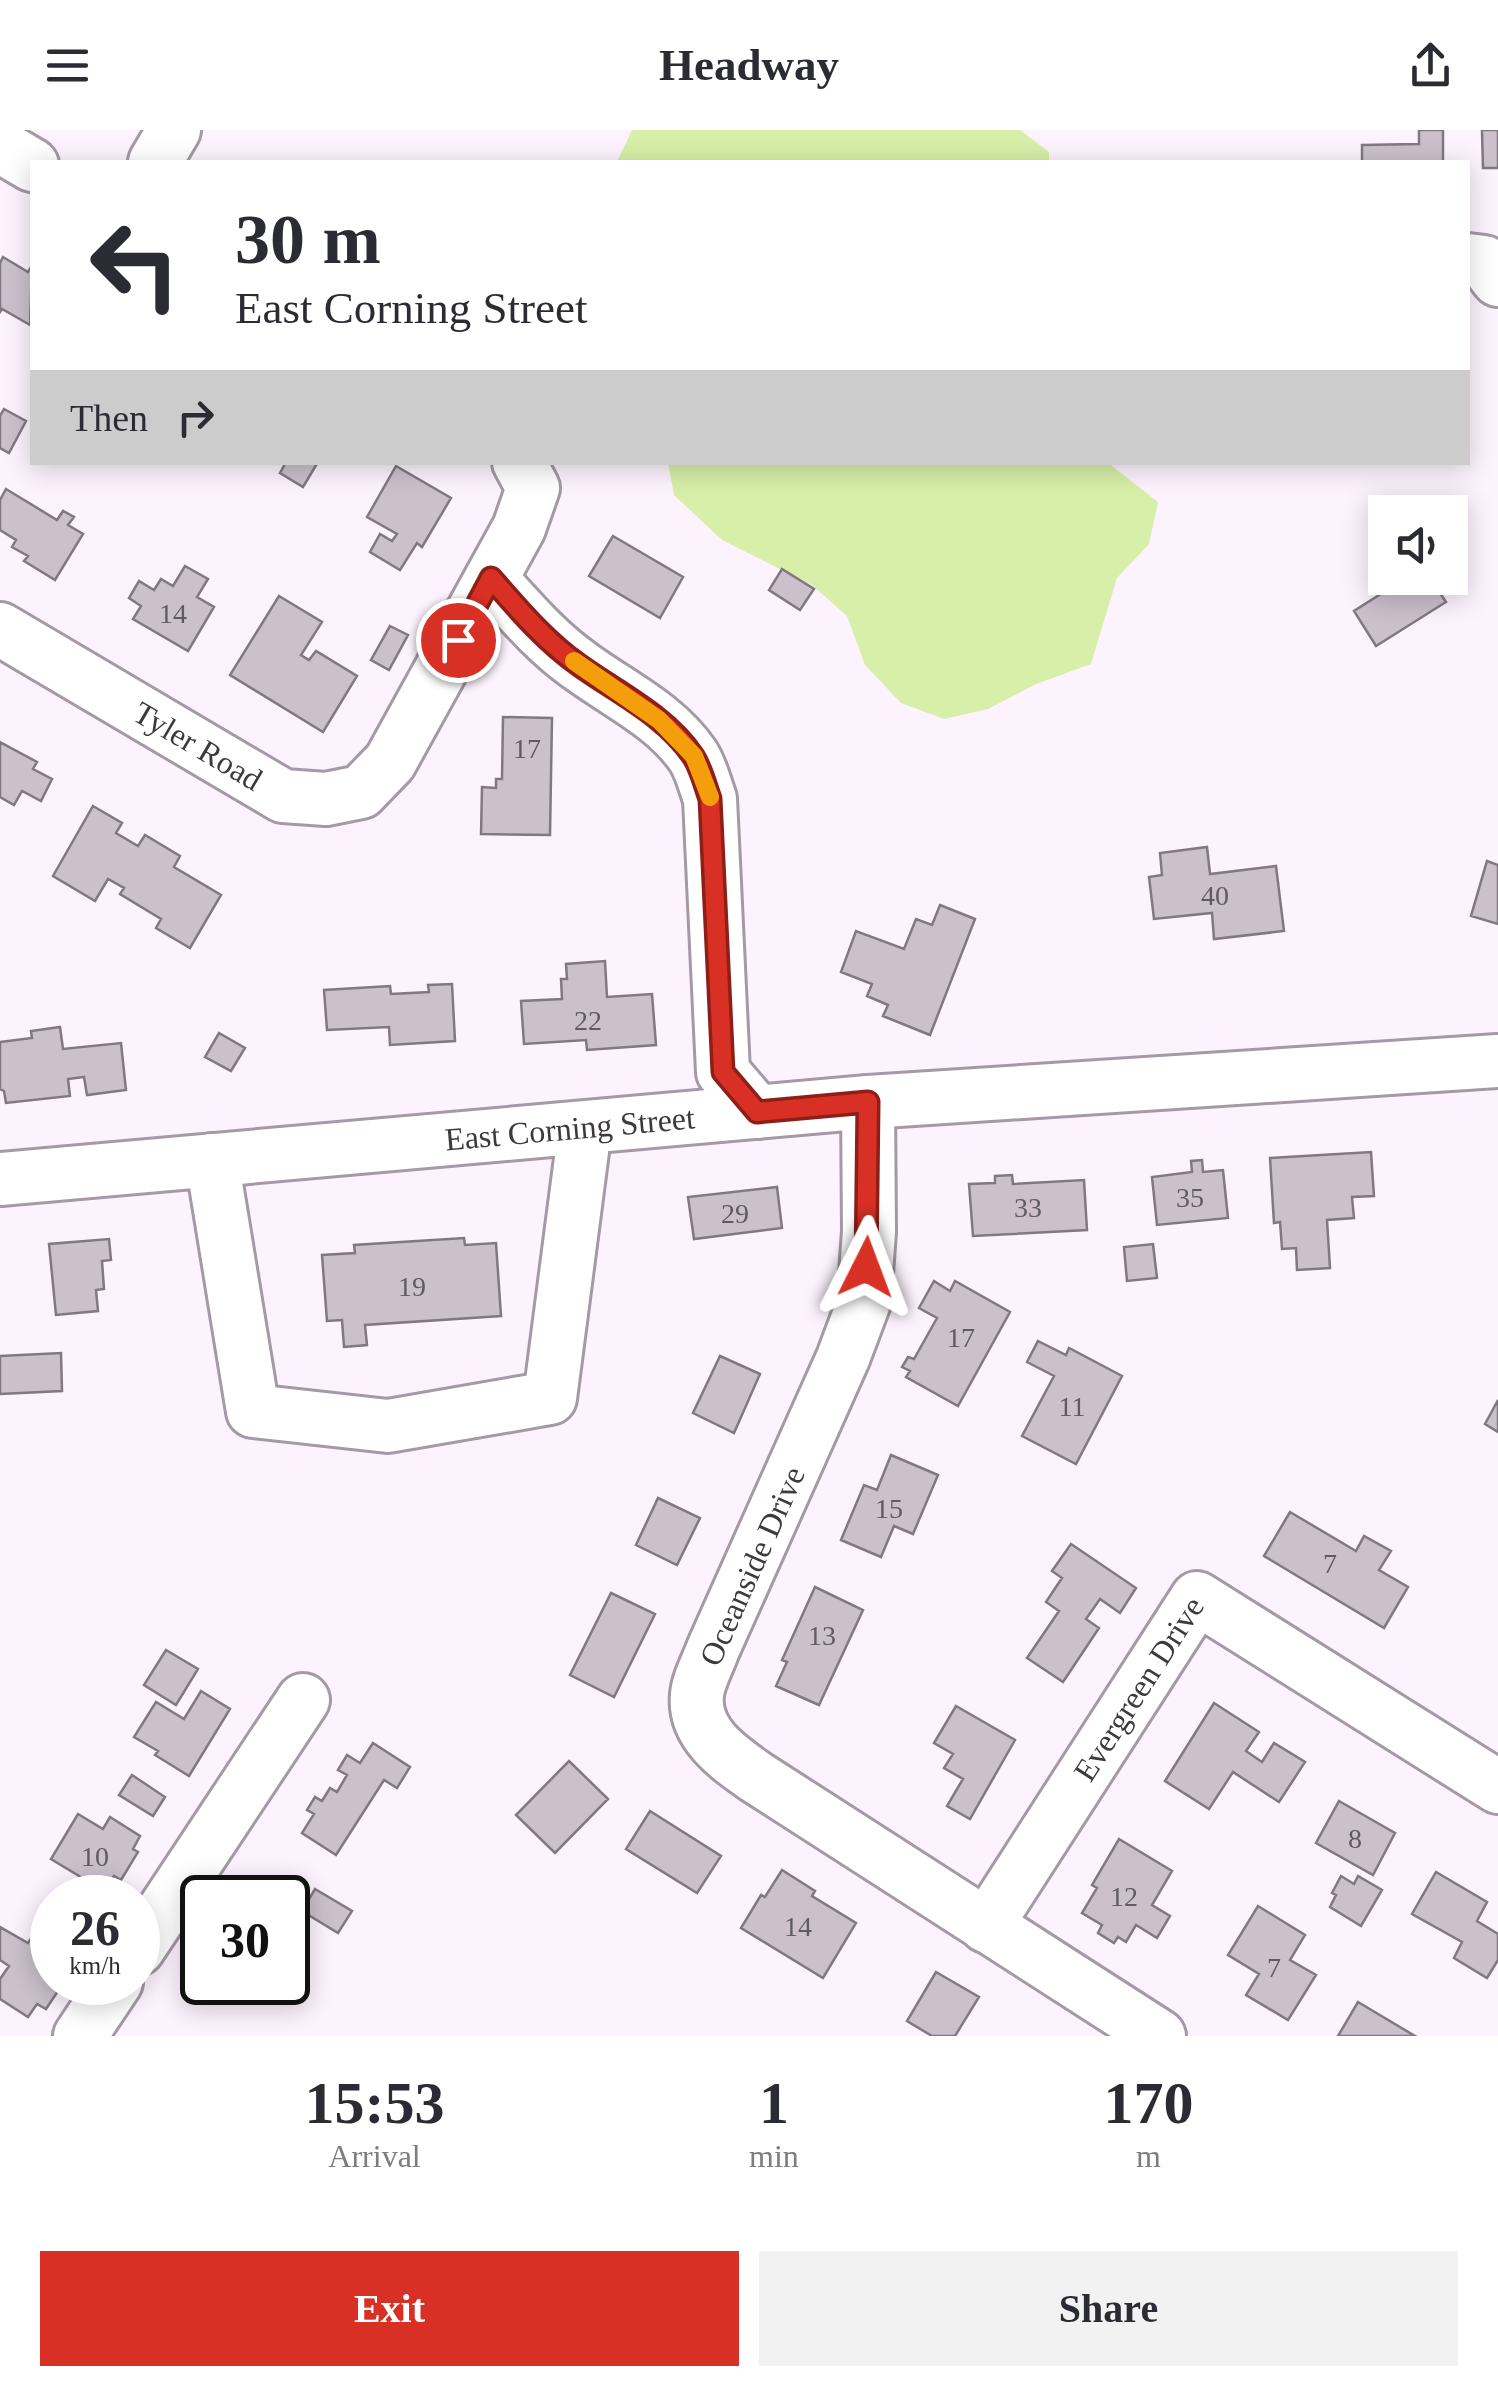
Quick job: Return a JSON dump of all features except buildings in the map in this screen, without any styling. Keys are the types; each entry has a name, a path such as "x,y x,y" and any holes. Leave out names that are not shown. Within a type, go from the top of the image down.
{"street":[{"path":"155,160 174,130"},
{"path":"0,146 30,165"},
{"path":"1470,260 1484,262 1498,280"},
{"name":"Tyler Road","path":"0,629 283,796 326,798 361,792 390,762 519,528 533,488 520,465"},
{"path":"491,578 542,635 659,720 694,756 710,799 723,1072 757,1112"},
{"name":"East Corning Street","path":"0,1179 868,1102 1498,1061"},
{"name":"Oceanside Drive","path":"868,1102 869,1231 864,1302 843,1358 713,1649 696,1696 703,1729 722,1753 1159,2036"},
{"path":"212,1160 253,1411 388,1426 550,1398 585,1128"},
{"name":"Evergreen Drive","path":"986,1926 1197,1598 1498,1787"},
{"path":"160,1916 303,1700"},
{"path":"80,2036 101,2005"}],"green space":[{"path":"632,130 1020,130 1049,152 1049,160 618,160"},
{"path":"668,465 1111,465 1158,502 1149,544 1117,578 1091,664 1036,684 988,709 944,719 901,703 865,665 847,616 812,585 722,540 674,495"}],"slow traffic":[{"path":"574,661 659,720 694,756 710,797"}],"route":[{"path":"458,640 491,578 542,635 659,720 694,756 710,799 723,1072 757,1112 868,1102 866,1267"}]}
